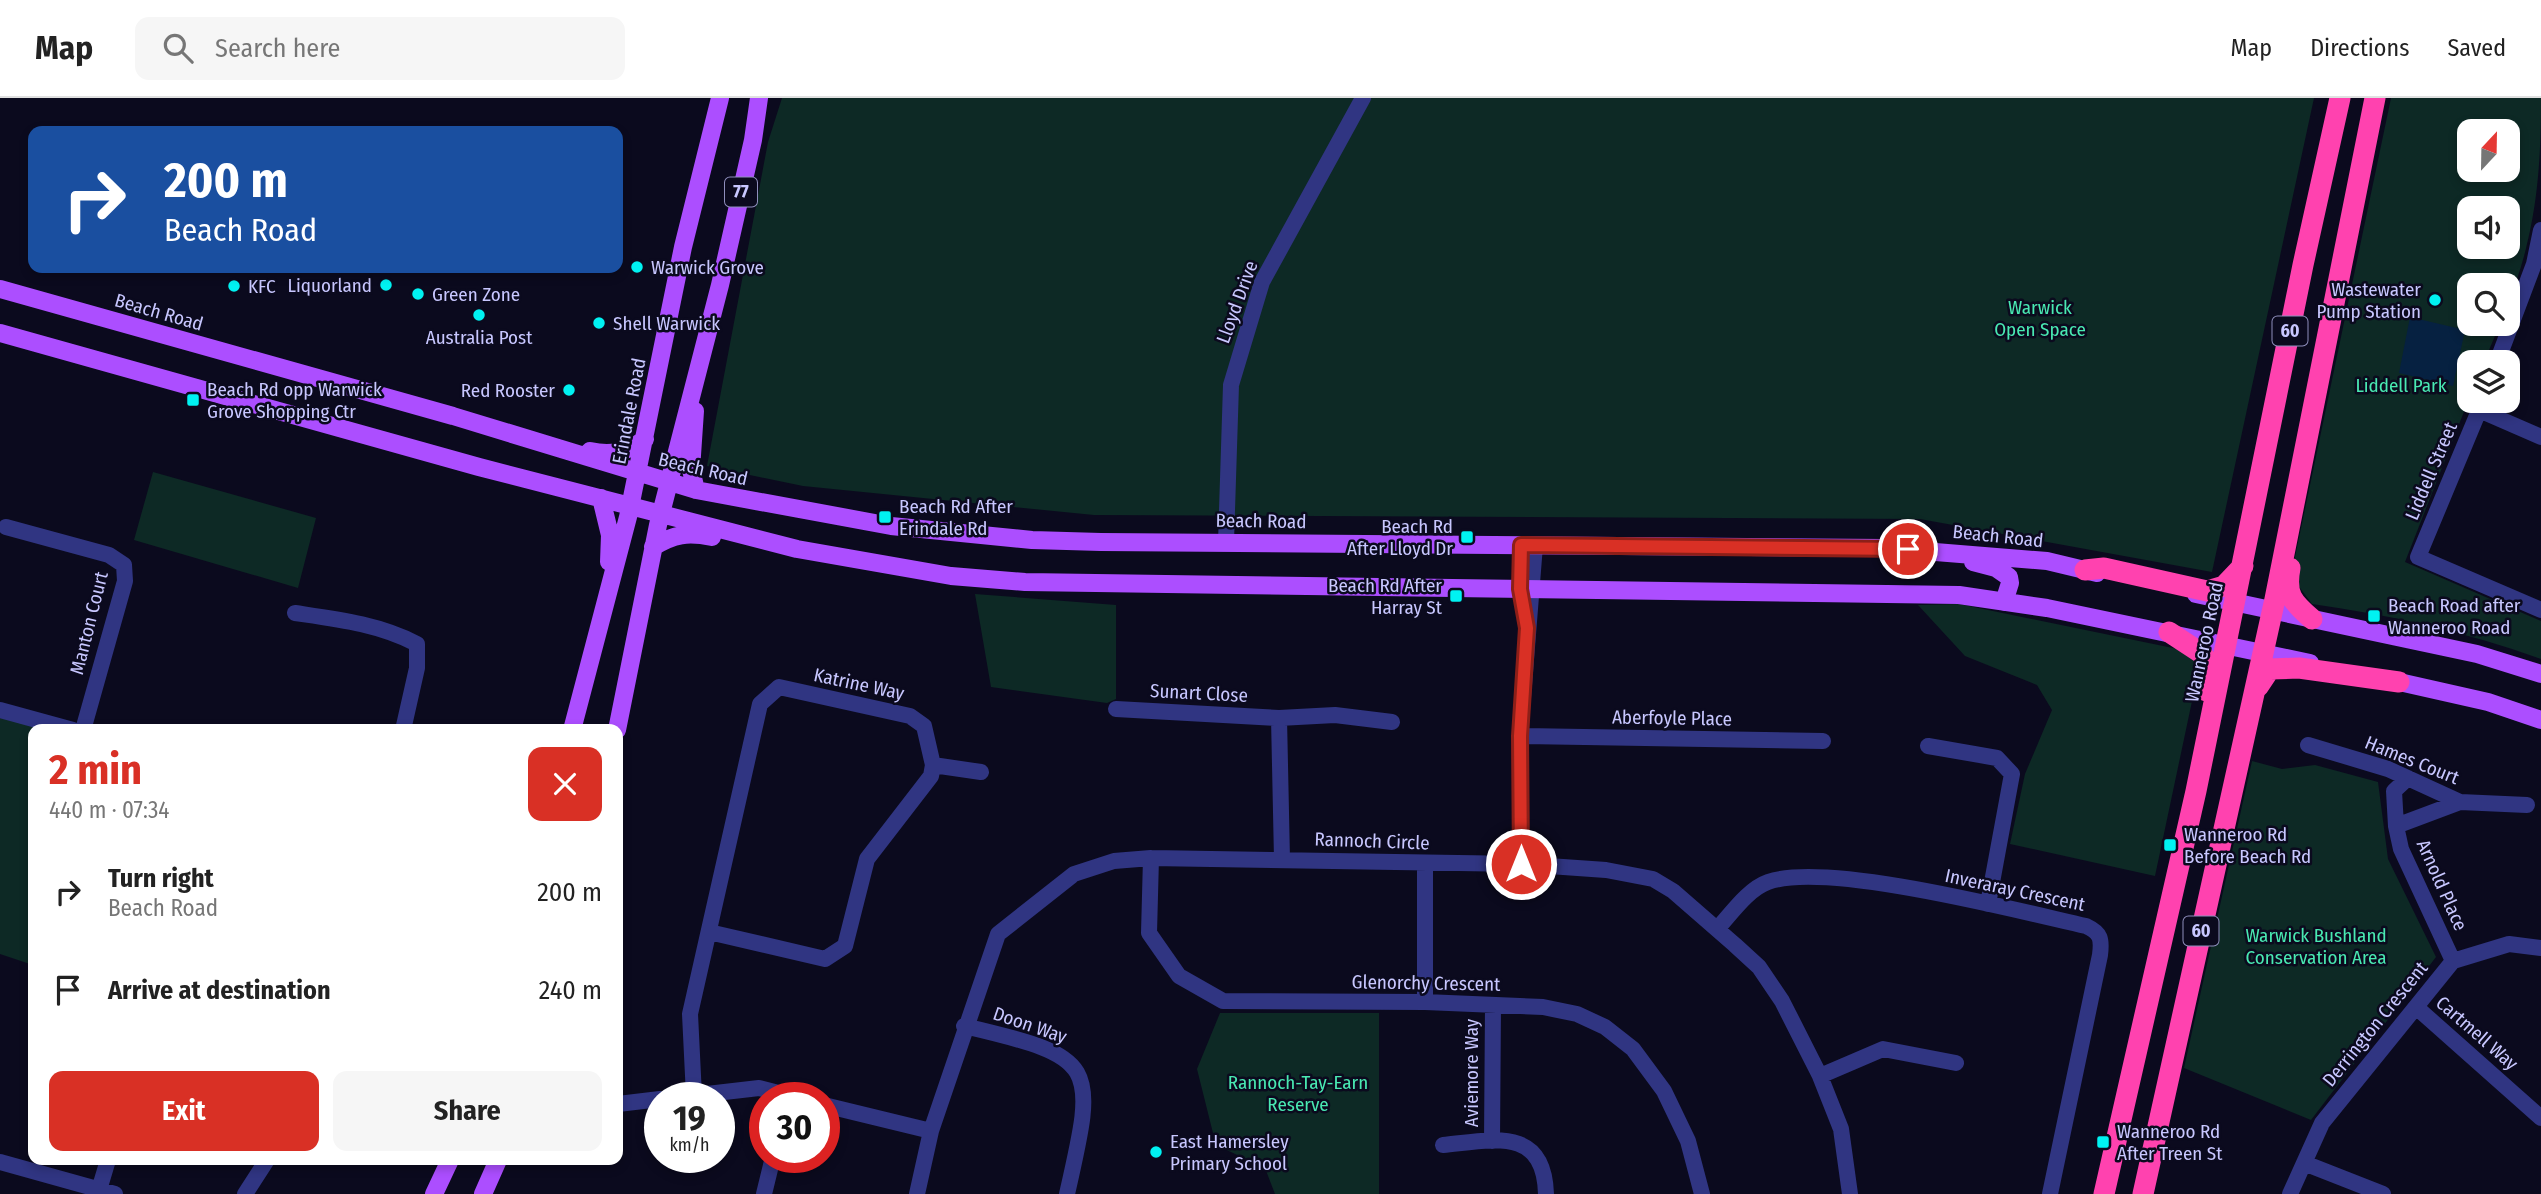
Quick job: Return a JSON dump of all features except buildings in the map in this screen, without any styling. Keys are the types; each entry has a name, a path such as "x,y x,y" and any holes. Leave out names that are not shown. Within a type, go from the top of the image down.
{"highway":[{"name":"Wanneroo Road","path":"2104,1194 2196,791 2303,265 2340,98"},
{"name":"60","path":"2143,1194 2272,611 2375,98"},
{"path":"2312,619 2295,602 2286,586 2311,447 2313,406"},
{"path":"2085,570 2104,568 2207,591 2224,586 2244,564"},
{"path":"2169,632 2201,653 2209,663 2196,791"},
{"path":"2254,693 2270,669 2299,668 2399,682"}],"main road":[{"name":"Erindale Road","path":"574,724 631,505 683,247 719,98"},
{"name":"77","path":"618,724 660,513 749,161 759,98"},
{"name":"Beach Road","path":"0,289 453,416 667,483 798,511 963,534 1032,540 1929,550 2047,561 2477,654 2541,674"},
{"path":"696,490 691,470 693,417 709,355 709,324"},
{"path":"0,333 291,416 776,544 874,565 1025,582 1946,595 2004,602 2169,632 2464,696 2541,720"},
{"path":"522,439 555,442 604,455 633,448 645,439"},
{"path":"597,638 598,607 609,566 610,535 601,498"},
{"path":"653,547 672,535 693,533 741,542 776,544"},
{"path":"1929,550 2004,572 2010,583 2004,602"},
{"path":"434,1194 448,1165"},
{"path":"482,1194 496,1165"}],"street":[{"name":"Lloyd Drive","path":"1226,541 1231,385 1262,282 1363,98"},
{"path":"2502,350 2538,265 2541,230"},
{"name":"Liddell Street","path":"2478,413 2418,557 2541,610"},
{"path":"2496,413 2541,437"},
{"name":"Manton Court","path":"6,527 109,555 124,565 125,581 85,724"},
{"path":"1521,864 1520,736 1527,628 1528,545"},
{"path":"295,613 345,621 399,635 417,644 417,668 404,724"},
{"name":"Katrine Way","path":"688,1082 690,1014 760,704 779,687 910,716 924,726 933,765"},
{"name":"Sunart Close","path":"1116,709 1279,718 1335,715 1392,722"},
{"path":"0,710 51,724"},
{"path":"1279,718 1282,859"},
{"name":"Aberfoyle Place","path":"1520,736 1823,741"},
{"name":"Hames Court","path":"2308,745 2388,769 2460,802"},
{"path":"1928,746 1997,758 2012,774 1988,904"},
{"path":"709,932 825,959 845,946 867,859 930,776 933,765 981,772"},
{"name":"Arnold Place","path":"2408,778 2394,792 2396,826 2401,849 2453,961"},
{"name":"Arnold Place","path":"2396,826 2460,802 2527,805"},
{"name":"Rannoch Circle","path":"917,1194 932,1131 964,1026 998,934 1073,874 1114,861 1151,858 1521,864 1606,870 1653,879 1673,891 1717,929 1759,968 1772,985 1820,1076 1841,1129 1850,1194"},
{"name":"Glenorchy Crescent","path":"1151,858 1149,933 1179,976 1223,1001 1424,1002 1543,1007 1577,1014 1605,1027 1633,1049 1664,1091 1688,1141 1702,1194"},
{"path":"1424,1002 1425,864"},
{"name":"Inveraray Crescent","path":"1717,929 1757,888 1769,882 1789,879 1864,883 1988,904 2086,926 2101,937 2050,1194"},
{"name":"Derrington Crescent","path":"2291,1194 2322,1123 2453,961 2509,944 2541,948"},
{"name":"Aviemore Way","path":"1492,1141 1493,1005"},
{"name":"Cartmell Way","path":"2416,1007 2541,1118"},
{"name":"Doon Way","path":"964,1026 1056,1052 1076,1068 1084,1089 1085,1113 1067,1194"},
{"path":"1820,1076 1883,1049 1956,1063"},
{"path":"623,1104 644,1102"},
{"path":"840,1109 932,1131"},
{"path":"1443,1145 1492,1141 1521,1143 1534,1151 1542,1163 1546,1194"},
{"path":"0,1162 107,1192 108,1165"},
{"path":"2304,1163 2383,1194"},
{"path":"245,1194 264,1165"},
{"path":"764,1194 769,1173"}],"green space":[{"name":"Warwick Open Space","path":"782,98 2314,98 2212,572 1920,519 1094,515 803,486 707,466 768,142"},
{"name":"Liddell Park","path":"2391,98 2541,98 2535,203 2519,273 2457,273 2457,336 2495,336 2489,350 2457,350 2457,413 2464,413 2405,562 2541,621 2541,659 2428,626 2371,613 2312,604 2291,576"},
{"path":"153,472 316,518 298,588 134,540"},
{"path":"975,594 1116,605 1116,699 1107,703 991,687"},
{"path":"1959,604 2202,654 2155,876 2010,844 2025,774 2052,710 2037,685 1965,656 1918,605"},
{"path":"0,712 43,724 28,724 28,963 0,954"},
{"name":"Warwick Bushland Conservation Area","path":"2252,761 2282,769 2315,765 2378,782 2388,859 2436,957 2311,1120 2184,1068"},
{"name":"Rannoch-Tay-Earn Reserve","path":"1220,1013 1379,1013 1379,1194 1275,1194 1265,1168 1216,1145 1197,1069"}],"water":[{"path":"2410,317 2457,328 2457,336 2464,336 2461,350 2457,350 2453,386 2399,373"}],"place":[{"name":"Warwick Grove","path":"637,267"},
{"name":"Liquorland","path":"386,285"},
{"name":"KFC","path":"234,286"},
{"name":"Green Zone","path":"418,294"},
{"name":"Wastewater Pump Station","path":"2435,300"},
{"name":"Australia Post","path":"479,315"},
{"name":"Shell Warwick","path":"599,323"},
{"name":"Red Rooster","path":"569,390"},
{"name":"Beach Rd opp Warwick Grove Shopping Ctr","path":"193,400"},
{"name":"Beach Rd After Erindale Rd","path":"885,517"},
{"name":"Beach Rd After Lloyd Dr","path":"1467,537"},
{"name":"Beach Rd After Harray St","path":"1456,596"},
{"name":"Beach Road after Wanneroo Road","path":"2374,616"},
{"name":"Wanneroo Rd Before Beach Rd","path":"2170,845"},
{"name":"Wanneroo Rd After Treen St","path":"2103,1142"},
{"name":"East Hamersley Primary School","path":"1156,1152"}],"route":[{"path":"1521,864 1520,736 1527,628 1520,589 1521,545 1908,549"}]}
